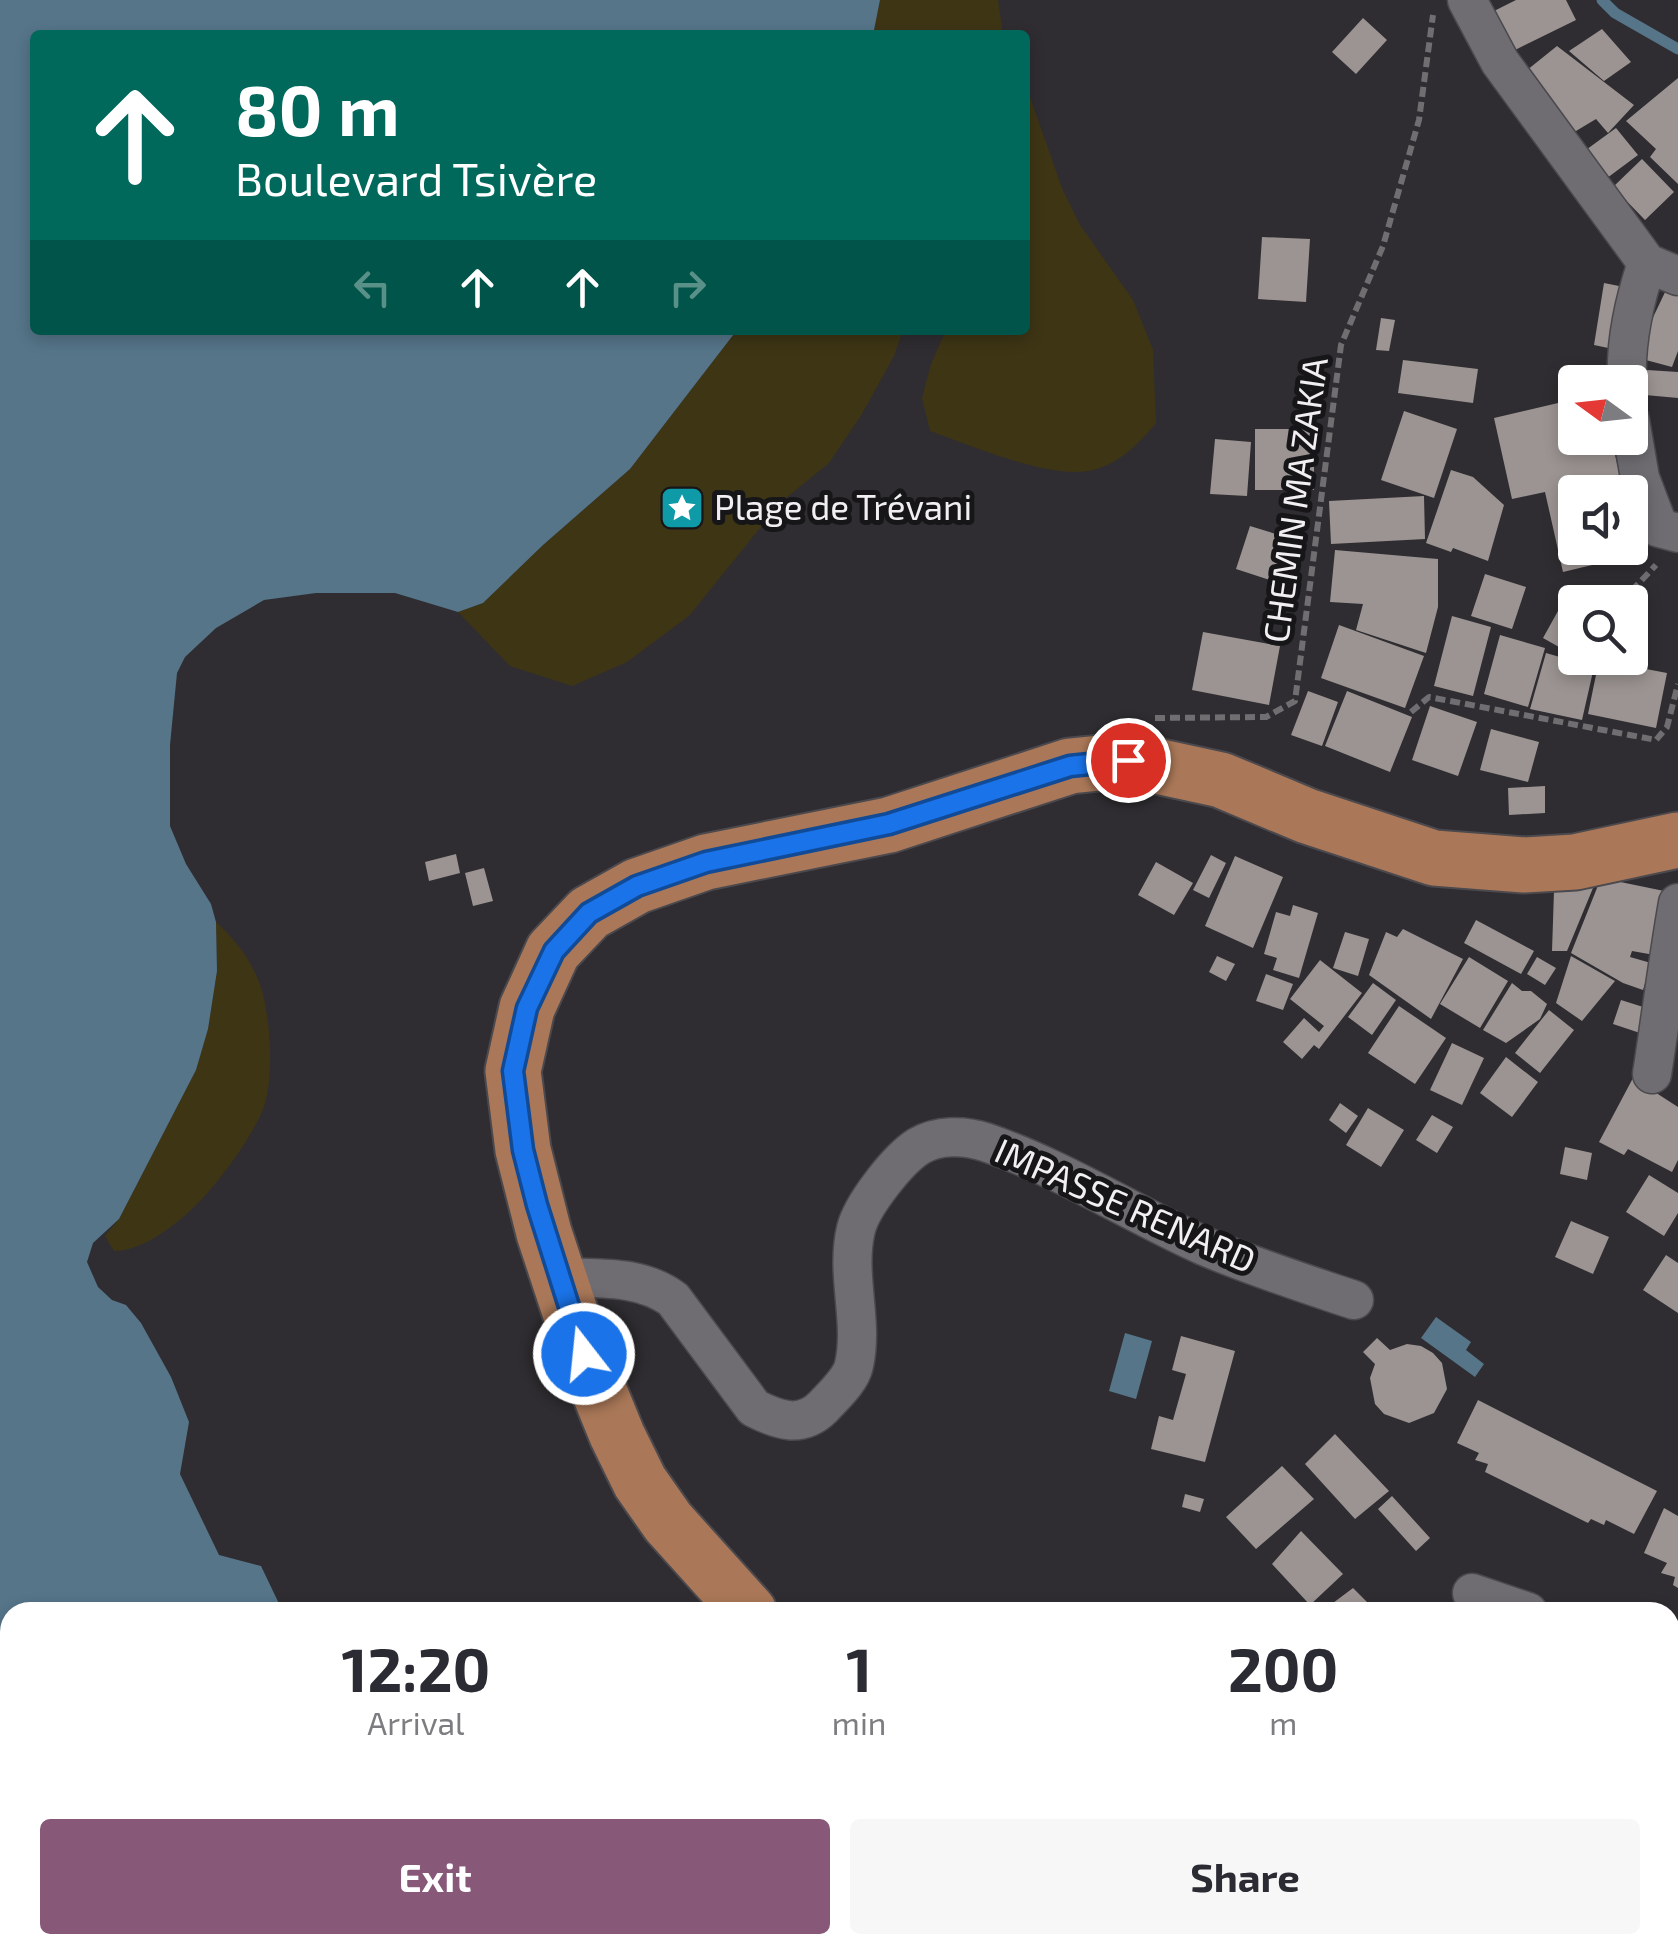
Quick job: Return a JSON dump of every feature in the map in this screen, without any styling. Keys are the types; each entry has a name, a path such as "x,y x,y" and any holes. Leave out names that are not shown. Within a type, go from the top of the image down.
{"main road":[{"path":"741,1602 668,1522 640,1482 616,1435 544,1233 523,1150 513,1071 527,1008 554,951 589,913 637,886 706,862 889,824 1070,766 1128,760 1221,780 1307,816 1434,858 1524,865 1575,862 1678,840"}],"street":[{"path":"1467,0 1500,62 1662,270 1636,294 1626,365"},
{"path":"1637,455 1647,501 1668,548"},
{"path":"1652,1074 1662,1012 1661,994 1678,903"},
{"name":"IMPASSE RENARD","path":"561,1278 637,1280 656,1287 673,1299 754,1408 774,1418 796,1422 818,1412 854,1368 856,1311 852,1263 856,1228 871,1198 916,1148 941,1136 982,1141 1136,1210 1201,1244 1354,1300"},
{"path":"1472,1592 1500,1602"}],"path":[{"name":"CHEMIN MA ZAKIA","path":"1128,760 1144,718 1266,717 1295,701 1341,345 1383,246 1419,120 1434,0"},
{"path":"1636,585 1668,548"},
{"path":"1411,712 1428,697 1656,740 1666,727 1678,684"}],"sand":[{"path":"880,0 998,0 1002,30 874,30"},
{"name":"Plage de Trévani","path":"1030,97 1062,188 1080,225 1133,300 1153,350 1156,423 1126,453 1088,471 1030,465 930,431 922,398 944,335 1030,335"},
{"name":"Plage de Trévani","path":"733,335 901,335 862,414 829,463 781,502 689,616 627,662 572,686 510,666 458,612 483,603 630,469"},
{"path":"216,922 244,954 262,990 270,1046 266,1101 237,1156 193,1208 150,1240 114,1251 105,1236 119,1219 196,1070 208,1029 217,971"}],"water":[{"path":"0,0 880,0 874,30 30,30 30,335 733,335 630,469 483,603 458,612 395,593 316,593 264,600 216,628 185,657 177,673 170,745 170,826 186,864 211,904 216,922 217,971 208,1029 196,1070 119,1219 93,1243 87,1262 98,1287 112,1300 126,1305 141,1323 171,1377 189,1422 180,1474 219,1555 261,1566 278,1602 0,1602"},
{"path":"1436,1317 1471,1342 1466,1350 1484,1364 1475,1377 1421,1338"},
{"path":"1125,1333 1152,1341 1136,1399 1109,1391"}],"building":[{"path":"1516,0 1566,0 1576,20 1511,52 1492,12"},
{"path":"1363,18 1387,40 1356,74 1332,52"},
{"path":"1602,29 1631,62 1604,81 1569,51"},
{"path":"1557,46 1634,105 1608,133 1596,119 1571,134 1522,74"},
{"path":"1678,78 1678,184 1650,157 1656,149 1626,121"},
{"path":"1616,128 1638,155 1599,184 1579,155"},
{"path":"1642,159 1674,192 1645,220 1613,187"},
{"path":"1262,237 1310,239 1306,302 1258,299"},
{"path":"1604,283 1624,287 1613,349 1594,345"},
{"path":"1667,288 1678,292 1678,351 1672,367 1642,359 1647,330"},
{"path":"1381,318 1395,320 1389,351 1376,350"},
{"path":"1403,360 1478,369 1473,403 1398,393"},
{"path":"1648,370 1678,372 1678,398 1648,395"},
{"path":"1558,403 1558,455 1615,455 1620,475 1558,475 1558,550 1545,492 1512,499 1494,418"},
{"path":"1404,411 1457,429 1434,498 1381,480"},
{"path":"1255,429 1314,429 1314,490 1255,490"},
{"path":"1215,439 1251,442 1247,496 1210,494"},
{"path":"1451,470 1473,477 1504,505 1488,561 1426,543"},
{"path":"1424,496 1425,539 1331,544 1329,501"},
{"path":"1250,526 1305,543 1291,587 1236,569"},
{"path":"1335,550 1438,559 1438,607 1426,653 1356,630 1363,604 1330,602"},
{"path":"1561,565 1592,565 1563,572"},
{"path":"1485,574 1526,587 1512,629 1471,616"},
{"path":"1558,611 1558,646 1543,638"},
{"path":"1452,616 1491,627 1473,696 1434,686"},
{"path":"1339,625 1424,656 1405,708 1321,678"},
{"path":"1203,632 1280,646 1269,705 1192,690"},
{"path":"1500,635 1545,648 1528,707 1484,694"},
{"path":"1546,653 1558,656 1558,675 1592,675 1582,720 1530,709"},
{"path":"1648,669 1667,673 1656,728 1588,714 1596,675 1648,675"},
{"path":"1308,691 1338,702 1322,746 1291,735"},
{"path":"1347,691 1412,717 1390,772 1325,746"},
{"path":"1430,706 1477,722 1458,776 1412,760"},
{"path":"1491,729 1539,742 1528,782 1480,770"},
{"path":"1545,786 1545,813 1509,815 1508,788"},
{"path":"456,854 460,873 429,881 425,862"},
{"path":"1211,855 1226,863 1209,898 1193,890"},
{"path":"1235,856 1283,877 1253,948 1205,926"},
{"path":"1156,862 1193,883 1174,915 1138,895"},
{"path":"484,868 493,901 473,906 465,873"},
{"path":"1601,878 1669,892 1660,956 1632,951 1630,957 1651,963 1643,990 1571,953"},
{"path":"1593,888 1567,951 1552,951 1554,891"},
{"path":"1293,905 1318,913 1299,978 1273,970 1277,958 1264,954 1276,912 1290,916"},
{"path":"1476,920 1534,951 1521,974 1464,943"},
{"path":"1403,929 1463,959 1431,1019 1369,975 1386,932 1397,937"},
{"path":"1345,932 1369,939 1358,976 1333,968"},
{"path":"1217,956 1235,964 1226,981 1209,972"},
{"path":"1571,956 1615,981 1582,1021 1556,1003"},
{"path":"1469,957 1508,981 1480,1028 1440,1004"},
{"path":"1537,957 1556,968 1545,985 1527,974"},
{"path":"1320,960 1362,993 1319,1049 1314,1045 1302,1059 1283,1042 1304,1018 1319,1032 1324,1026 1290,999"},
{"path":"1266,974 1293,984 1283,1010 1256,1001"},
{"path":"1373,983 1396,1000 1372,1035 1348,1017"},
{"path":"1512,983 1547,1004 1540,1019 1506,1043 1483,1030"},
{"path":"1621,1000 1659,1012 1652,1037 1613,1024"},
{"path":"1399,1006 1446,1038 1415,1084 1368,1053"},
{"path":"1549,1010 1574,1030 1540,1073 1515,1053"},
{"path":"1452,1043 1484,1058 1462,1105 1430,1090"},
{"path":"1506,1057 1538,1082 1512,1117 1480,1093"},
{"path":"1633,1078 1678,1107 1678,1160 1672,1172 1628,1149 1624,1155 1599,1142"},
{"path":"1340,1103 1358,1116 1346,1133 1329,1120"},
{"path":"1368,1108 1404,1130 1381,1167 1346,1145"},
{"path":"1432,1115 1453,1127 1437,1153 1416,1140"},
{"path":"1565,1147 1592,1153 1587,1180 1560,1174"},
{"path":"1649,1175 1678,1193 1678,1213 1664,1236 1626,1212"},
{"path":"1571,1221 1609,1237 1593,1274 1555,1257"},
{"path":"1666,1255 1678,1263 1678,1313 1643,1290"},
{"path":"1181,1336 1235,1351 1205,1462 1151,1449 1159,1416 1173,1420 1186,1374 1172,1370"},
{"path":"1377,1338 1390,1350 1407,1344 1421,1346 1442,1363 1447,1389 1434,1413 1409,1423 1384,1414 1375,1404 1370,1378 1375,1364 1363,1352"},
{"path":"1478,1400 1657,1491 1634,1534 1606,1520 1604,1525 1591,1519 1588,1523 1485,1472 1488,1464 1475,1460 1479,1453 1457,1443"},
{"path":"1335,1434 1389,1491 1355,1519 1305,1464"},
{"path":"1282,1466 1314,1499 1256,1549 1226,1517"},
{"path":"1185,1494 1204,1499 1200,1512 1182,1507"},
{"path":"1392,1496 1430,1538 1416,1551 1378,1509"},
{"path":"1664,1508 1678,1516 1678,1588 1673,1585 1675,1577 1661,1573 1667,1563 1644,1553"},
{"path":"1301,1531 1343,1574 1313,1602 1307,1602 1272,1564"},
{"path":"1353,1588 1367,1602 1334,1602"}],"waterway":[{"path":"1602,0 1615,13 1678,49"}],"place":[{"name":"Plage de Trévani","path":"682,508"}],"route":[{"path":"584,1354 544,1233 523,1150 513,1071 527,1008 554,951 589,913 637,886 706,862 889,824 1070,766 1128,760"}]}
